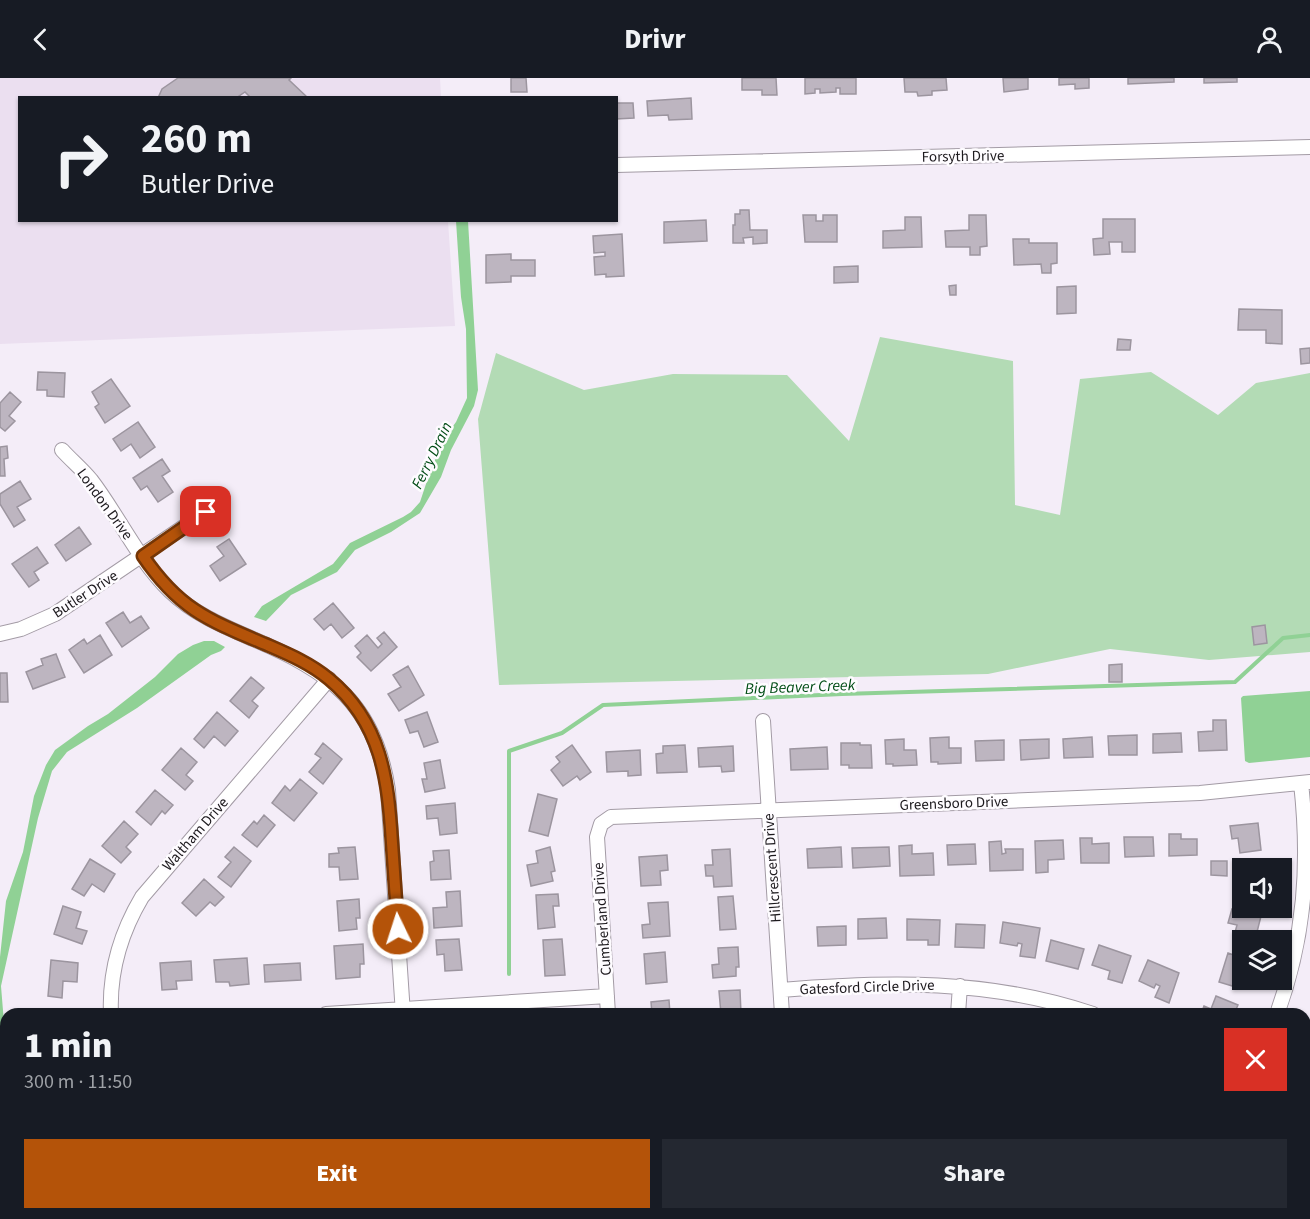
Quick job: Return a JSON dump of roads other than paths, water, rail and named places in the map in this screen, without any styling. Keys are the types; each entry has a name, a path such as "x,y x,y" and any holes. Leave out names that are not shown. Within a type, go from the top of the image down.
{"street":[{"name":"Forsyth Drive","path":"618,165 1310,147"},
{"name":"London Drive","path":"62,450 90,478 169,590 191,609 218,624 301,660 329,679 348,698 366,724 375,742 386,777 403,1008"},
{"name":"Butler Drive","path":"0,633 21,629 56,614 222,501"},
{"name":"Waltham Drive","path":"111,1008 115,959 125,928 142,897 329,679"},
{"name":"Hillcrescent Drive","path":"763,722 782,1008"},
{"path":"1279,1008 1306,916 1305,782"},
{"name":"Greensboro Drive","path":"601,824 616,816 1200,793 1305,782"},
{"name":"Cumberland Drive","path":"601,824 597,837 608,1008"},
{"name":"Gatesford Circle Drive","path":"781,990 887,984 960,986 1021,994 1071,1008"},
{"path":"958,1008 960,986"},
{"path":"454,1008 607,996"}],"waterway":[{"name":"Big Beaver Creek","path":"509,974 509,751 562,733 603,705 842,694 1235,682 1283,638 1310,635"}],"water label":[{"name":"Ferry Drain","path":"431,455"}]}
